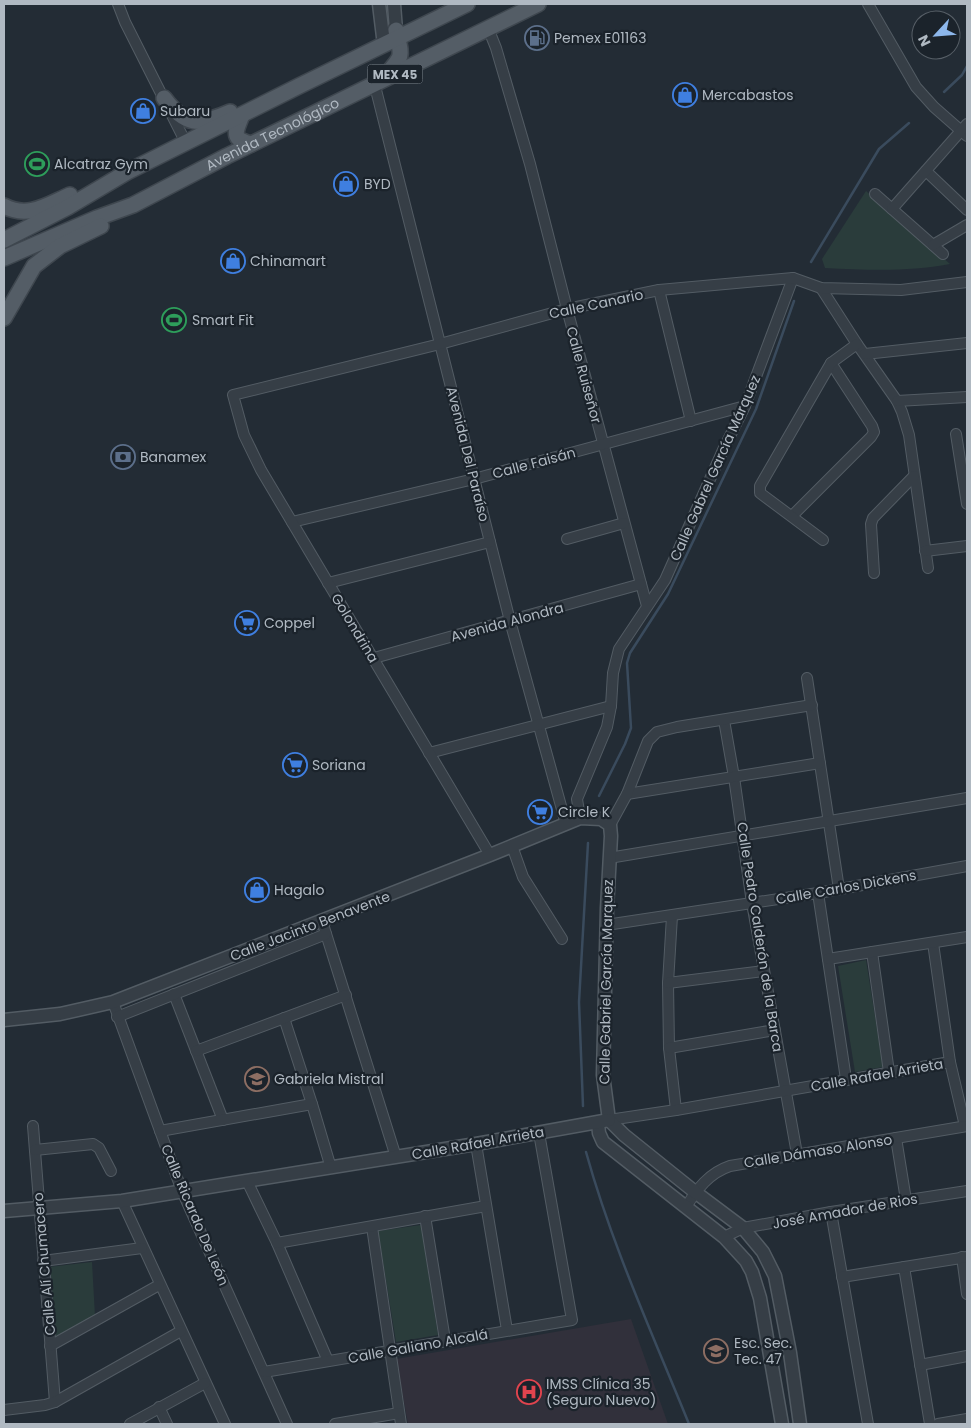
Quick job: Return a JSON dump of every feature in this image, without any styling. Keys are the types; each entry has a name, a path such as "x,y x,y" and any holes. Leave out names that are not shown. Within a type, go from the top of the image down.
{"main road":[{"name":"MEX 45","path":"4,240 68,207 127,172 393,37 467,4"},
{"name":"Avenida Tecnológico","path":"4,258 89,221 134,205 251,144 538,4"},
{"path":"377,83 398,62 401,56 393,37"},
{"path":"164,98 180,116 187,120 198,121 220,116 256,99 299,86"},
{"path":"242,115 236,129 237,137 240,141 251,144"},
{"path":"4,206 18,212 33,211 92,184 127,172"},
{"path":"4,318 34,266 60,246 114,219 134,205"}],"street":[{"path":"118,4 125,22 186,143"},
{"path":"379,4 383,36 393,37 394,4"},
{"path":"868,4 916,87 934,107 965,130 892,209"},
{"name":"Calle Ruiseñor","path":"488,28 499,57 528,155 567,309 647,606"},
{"name":"Avenida Del Paraíso","path":"377,83 376,90 510,621 566,824"},
{"path":"926,171 967,210"},
{"path":"875,194 944,254"},
{"path":"934,245 967,225"},
{"name":"Calle Canario","path":"233,395 440,344 567,309 659,290 793,278 821,288 901,290 967,282"},
{"name":"Calle Gabrel García Márquez","path":"580,818 577,799 607,726 611,706 613,673 619,649 665,580 723,450 745,406 793,278"},
{"path":"821,288 857,344 898,401 906,422 928,568"},
{"path":"659,290 691,421"},
{"path":"865,354 967,342"},
{"path":"823,540 760,493 760,486 830,363 857,344"},
{"path":"792,516 874,432 872,426 830,363"},
{"name":"Golondrina","path":"233,395 244,435 252,451 292,522 490,855"},
{"path":"898,401 967,397"},
{"name":"Calle Faisán","path":"292,522 474,479 745,406"},
{"path":"956,434 967,504"},
{"path":"874,573 871,524 873,518 914,476"},
{"path":"567,539 624,523"},
{"path":"328,583 490,542"},
{"path":"925,551 967,546"},
{"name":"Avenida Alondra","path":"374,658 641,584"},
{"path":"807,678 839,889"},
{"path":"724,720 812,705"},
{"path":"429,753 611,706"},
{"name":"Calle Gabriel García Marquez","path":"724,720 657,732 648,741 627,794 610,825 606,925 604,1121 599,1133 602,1142 724,1237 752,1272 760,1298 782,1424"},
{"name":"Calle Pedro Calderón de la Barca","path":"724,720 752,903 797,1154"},
{"path":"627,794 820,763"},
{"path":"608,858 967,798"},
{"path":"580,818 601,819 610,825"},
{"name":"Calle Jacinto Benavente","path":"4,1020 60,1014 113,1002 580,818"},
{"path":"512,846 523,877 562,939"},
{"name":"Calle Carlos Dickens","path":"606,925 818,893 967,866"},
{"path":"818,893 846,1079"},
{"path":"672,916 668,983 669,1048 676,1110"},
{"path":"322,921 396,1157"},
{"path":"117,1017 326,934"},
{"path":"828,959 967,937"},
{"path":"933,943 950,1062 966,1126"},
{"path":"872,952 889,1072"},
{"path":"668,983 764,971"},
{"path":"174,994 223,1120"},
{"path":"196,1051 346,995"},
{"name":"Calle Ricardo De León","path":"113,1002 182,1191 287,1424"},
{"path":"284,1018 331,1168"},
{"path":"669,1048 774,1030"},
{"name":"Calle Rafael Arrieta","path":"4,1211 122,1201 476,1144 950,1062"},
{"path":"160,1131 312,1104"},
{"path":"604,1121 743,1228 763,1252 775,1276 790,1353 800,1424"},
{"name":"Calle Alí Chumacero","path":"33,1126 55,1402"},
{"name":"Calle Dámaso Alonso","path":"686,1207 695,1192 710,1176 730,1166 966,1126"},
{"name":"Calle Galiano Alcalá","path":"264,1372 572,1320 539,1133"},
{"path":"896,1138 906,1200"},
{"path":"35,1150 92,1144 99,1148 111,1171"},
{"path":"476,1144 507,1330"},
{"path":"248,1181 328,1361"},
{"name":"José Amador de Rios","path":"724,1237 743,1228 967,1191"},
{"path":"122,1201 159,1285 225,1424"},
{"path":"277,1243 486,1206"},
{"path":"831,1212 868,1424"},
{"path":"425,1216 446,1340"},
{"path":"372,1227 401,1424"},
{"path":"43,1262 142,1248"},
{"path":"842,1277 964,1257 967,1294"},
{"path":"904,1267 930,1424"},
{"path":"50,1346 159,1285"},
{"path":"4,1410 55,1402 181,1331"},
{"path":"920,1364 967,1356"},
{"path":"130,1424 205,1383"},
{"path":"159,1407 167,1424"},
{"path":"334,1424 399,1414"},
{"path":"938,1424 967,1419"}],"shaded area":[{"path":"866,191 950,264 904,269 825,268 822,259"},
{"path":"866,960 883,1067 855,1072 838,966"},
{"path":"421,1225 438,1335 396,1342 378,1231"},
{"path":"92,1262 95,1316 56,1337 54,1333 49,1267"},
{"name":"IMSS Clínica 35 (Seguro Nuevo)","path":"631,1319 668,1424 408,1424 396,1359"}],"waterway":[{"path":"944,92 962,75 967,66"},
{"path":"811,262 879,149 909,123"},
{"path":"599,796 631,728 627,663 630,653 668,594 756,409 794,301"},
{"path":"583,1106 579,1002 588,843"},
{"path":"586,1152 608,1222 647,1324 689,1424"}],"place":[{"name":"Pemex E01163","path":"537,38"},
{"name":"Mercabastos","path":"685,95"},
{"name":"Subaru","path":"143,111"},
{"name":"Alcatraz Gym","path":"37,164"},
{"name":"BYD","path":"346,184"},
{"name":"Chinamart","path":"233,261"},
{"name":"Smart Fit","path":"174,320"},
{"name":"Banamex","path":"123,457"},
{"name":"Coppel","path":"247,623"},
{"name":"Soriana","path":"295,765"},
{"name":"Circle K","path":"540,812"},
{"name":"Hagalo","path":"257,890"},
{"name":"Gabriela Mistral","path":"257,1079"},
{"name":"Esc. Sec. Tec. 47","path":"716,1351"},
{"name":"IMSS Clínica 35 (Seguro Nuevo)","path":"529,1392"}]}
